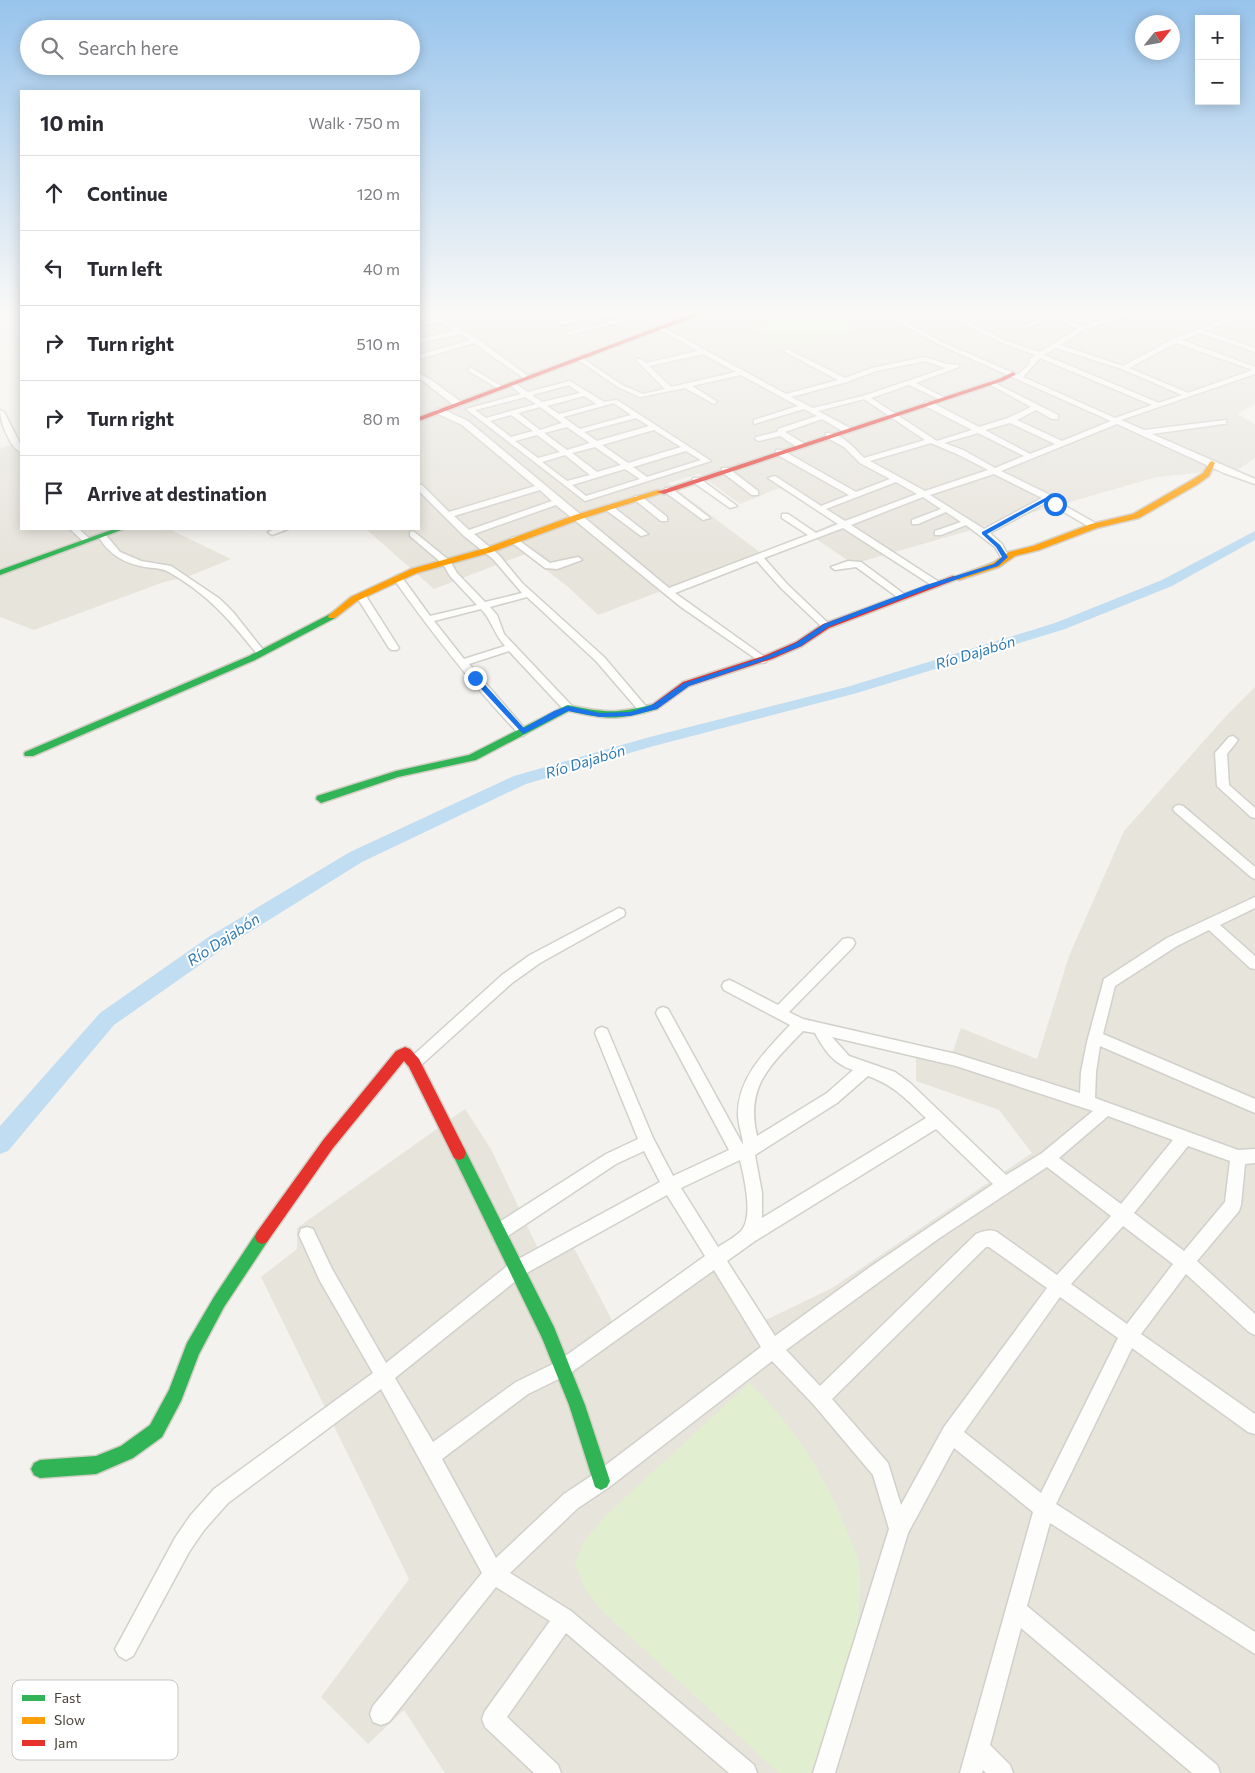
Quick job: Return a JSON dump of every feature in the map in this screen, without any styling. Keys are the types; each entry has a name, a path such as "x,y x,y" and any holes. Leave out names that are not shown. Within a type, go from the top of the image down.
{"street":[{"path":"444,393 458,404"},
{"path":"420,419 488,393"},
{"path":"531,393 470,409 585,499 707,461 615,401 558,417"},
{"path":"485,420 586,393 602,404"},
{"path":"633,393 642,396 657,393"},
{"path":"698,393 714,402"},
{"path":"779,393 847,430"},
{"path":"786,396 799,393"},
{"path":"757,422 879,393"},
{"path":"930,393 943,399"},
{"path":"29,754 260,653 330,617 360,596 414,571 489,550 578,517 668,490 962,393"},
{"path":"1010,393 1056,416"},
{"path":"1053,393 1212,463 1219,469 1233,472 1255,482"},
{"path":"1129,393 1158,405"},
{"path":"668,592 924,494 994,471 1060,443 1190,393"},
{"path":"526,394 646,480"},
{"path":"865,397 934,442 960,452 1048,498 1094,526"},
{"path":"928,404 1030,456"},
{"path":"863,461 979,430 1011,420 1037,407"},
{"path":"586,409 593,414"},
{"path":"439,411 465,423 668,592 718,631 762,660"},
{"path":"0,412 2,420 7,424 20,448"},
{"path":"513,413 597,476"},
{"path":"578,432 637,415"},
{"path":"759,439 781,433 822,417"},
{"path":"600,418 607,423"},
{"path":"1011,420 1060,443"},
{"path":"1142,433 1223,422"},
{"path":"510,440 568,424"},
{"path":"537,461 655,427"},
{"path":"781,433 800,445"},
{"path":"829,436 847,445 863,461 924,494 984,533 998,546 1005,557"},
{"path":"567,484 687,448"},
{"path":"779,452 855,495"},
{"path":"322,798 345,793 398,774 465,760 503,744 556,712 568,708 600,715 630,714 655,707 693,681 762,660 799,644 826,626 936,584 996,565 1005,557 1094,526 1136,516 1171,498 1206,474 1212,463"},
{"path":"726,470 755,493"},
{"path":"772,478 936,584"},
{"path":"696,480 733,506"},
{"path":"820,509 895,480"},
{"path":"448,516 542,487"},
{"path":"420,490 467,534 489,550 529,594 600,659 644,710"},
{"path":"668,490 706,518"},
{"path":"638,498 664,519"},
{"path":"984,533 1048,498"},
{"path":"467,534 559,501"},
{"path":"609,508 644,534"},
{"path":"915,522 947,509"},
{"path":"785,516 815,536"},
{"path":"938,533 967,522"},
{"path":"75,530 88,540"},
{"path":"0,573 117,530"},
{"path":"272,532 280,530"},
{"path":"413,534 447,563 453,574 492,615 500,635 568,708"},
{"path":"102,536 104,541 117,554 138,563 168,568 217,601 230,614 260,653"},
{"path":"514,540 548,566 557,566 578,560"},
{"path":"758,557 784,586 826,626"},
{"path":"835,567 858,564 903,597"},
{"path":"398,578 462,663 498,706 523,732"},
{"path":"428,620 529,594"},
{"path":"360,596 394,648"},
{"path":"462,663 511,646"},
{"path":"1233,740 1221,753 1223,786 1255,814"},
{"path":"1179,809 1255,874"},
{"path":"1088,1102 1087,1085 1095,1037 1109,983 1172,942 1255,902"},
{"path":"414,1063 507,980 535,960 619,913"},
{"path":"1210,923 1255,964"},
{"path":"780,1013 848,943"},
{"path":"729,986 800,1024 956,1060 1247,1156 1233,1205 1185,1262 1128,1335 1044,1508 971,1773"},
{"path":"663,1013 746,1151"},
{"path":"748,1235 754,1222 756,1199 746,1151 745,1113 749,1087 763,1066 800,1024"},
{"path":"820,1030 828,1043 844,1060 890,1077 905,1088 1004,1184"},
{"path":"602,1033 647,1142 670,1185 773,1349 820,1399 881,1470 899,1529"},
{"path":"1095,1037 1255,1106"},
{"path":"40,1469 96,1465 127,1452 156,1431 175,1396 193,1349 220,1302 284,1205 355,1109 400,1055 404,1053 414,1063 517,1268 574,1395 601,1481"},
{"path":"126,1649 182,1545 197,1523 222,1496 384,1376 517,1268 670,1185 746,1151 832,1098 865,1069"},
{"path":"381,1714 494,1574 571,1501 601,1481 773,1349 937,1230 1004,1184 1047,1158 1106,1109"},
{"path":"430,1456 522,1388 563,1368 748,1235 937,1120"},
{"path":"824,1773 899,1529 951,1434 1058,1286 1123,1214 1185,1136"},
{"path":"499,1232 611,1159 647,1142"},
{"path":"1047,1158 1185,1262 1255,1326"},
{"path":"307,1235 326,1275 430,1456 494,1574 564,1618 746,1773"},
{"path":"820,1399 982,1240 991,1238 1255,1425"},
{"path":"951,1434 1044,1508 1255,1644"},
{"path":"1016,1610 1210,1773"},
{"path":"550,1773 493,1719 564,1618"},
{"path":"978,1749 1002,1773"}],"shaded area":[{"path":"420,393 1255,393 1255,404 1237,414 1255,424 1255,458 1239,469 1157,477 853,564 809,534 837,522 779,488 740,504 699,474 668,483 761,553 598,615 567,586 525,554 434,589 367,530 420,530"},
{"path":"20,441 20,530 171,530 231,559 187,577 164,582 34,630 0,617 0,449"},
{"path":"1255,687 1255,1773 445,1773 404,1710 368,1744 321,1697 409,1579 261,1277 297,1249 297,1228 465,1109 491,1149 542,1257 572,1244 614,1324 710,1257 751,1327 832,1288 1032,1153 999,1110 916,1081 916,1047 953,1051 961,1028 1037,1059 1069,956 1124,831 1226,716"}],"green space":[{"path":"749,1383 794,1433 818,1470 853,1545 860,1570 858,1623 847,1674 831,1724 812,1773 779,1773 602,1611 585,1589 575,1564 582,1544 604,1517"}],"waterway":[{"name":"Río Dajabón","path":"0,1143 107,1019 217,942 356,857 520,780 646,743 852,690 1060,626 1167,583 1255,535"}],"traffic: fast":[{"path":"0,573 117,530"},
{"path":"29,754 252,658 332,616"},
{"path":"321,799 396,774 472,758 568,708 600,715 615,715 630,714 654,707"},
{"path":"459,1153 519,1272 561,1363 577,1405 601,1481"},
{"path":"40,1469 96,1465 127,1452 156,1431 175,1395 193,1349 219,1302 262,1237"}],"traffic: slow":[{"path":"956,578 996,565 1012,554 1036,548 1094,526 1136,516 1195,482 1206,474 1212,463"},
{"path":"332,616 354,599 414,571 489,550 578,517 661,492"}],"traffic: jam":[{"path":"420,419 489,393"},
{"path":"661,492 962,393"},
{"path":"654,707 686,684 769,657 799,644 826,626 956,578"},
{"path":"262,1237 328,1144 382,1077 401,1055 405,1053 414,1063 459,1153"}],"route":[{"path":"475,678 523,732 556,712 568,708 600,715 615,715 630,714 655,707 693,681 769,657 799,644 826,626 861,614 928,586 996,565 1005,557 998,546 984,533 1048,498 1055,504"}]}
